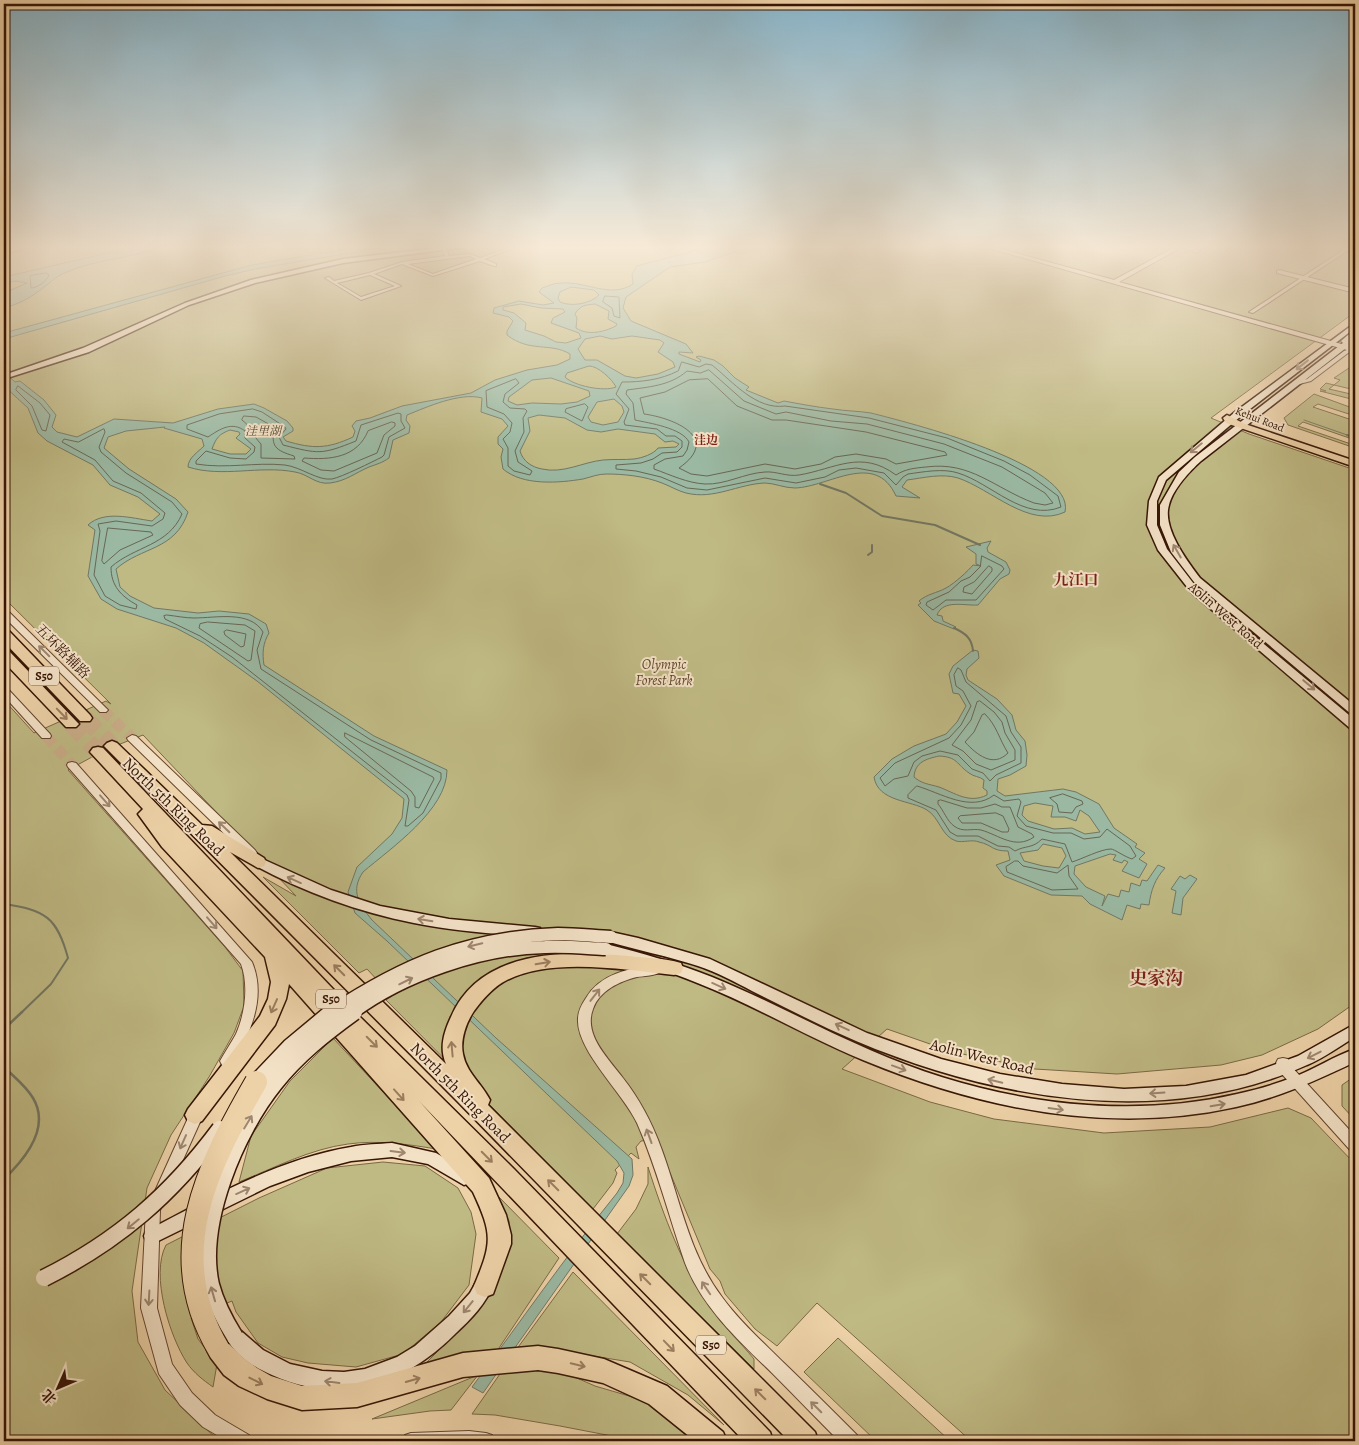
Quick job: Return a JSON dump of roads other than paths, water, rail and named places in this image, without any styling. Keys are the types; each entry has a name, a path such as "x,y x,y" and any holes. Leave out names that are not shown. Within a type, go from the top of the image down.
{"highway":[{"name":"S50","path":"4,634 78,721 4,654"},
{"path":"105,752 168,843 273,954 481,1185 500,1225 502,1235 496,1261 485,1286"},
{"name":"North 5th Ring Road","path":"105,752 185,817 806,1441"},
{"name":"North 5th Ring Road","path":"105,752 347,1016 569,1241 760,1441"},
{"path":"185,817 258,862"},
{"path":"195,1115 268,1020 277,1000 280,982 273,954"},
{"path":"515,1147 454,1065 452,1040 458,1023 470,1000 479,990 506,973 531,965 550,962 584,959 674,968"},
{"path":"256,1082 211,1166 202,1191 195,1228 193,1267 197,1300 206,1327 227,1344 233,1366 267,1387 302,1398 358,1395 463,1365 530,1358 558,1361 604,1371 658,1395 714,1441"}],"main road":[{"path":"9,374 58,363 158,314"},
{"name":"Aolin West Road","path":"1355,325 1330,340 1181,461 1162,479 1153,501 1152,525 1163,550 1194,590 1355,726"},
{"name":"Aolin West Road","path":"1351,346 1294,385 1182,474 1164,505 1165,525 1172,543 1176,552 1197,580 1355,712"},
{"name":"Kehui Road","path":"1232,419 1355,464"},
{"name":"Kehui Road","path":"1244,424 1355,459"},
{"path":"258,862 298,882 371,908 421,919 490,928 584,934 734,992 889,1064 938,1082 1002,1100 1083,1112 1175,1110 1238,1101 1264,1095 1298,1083 1332,1068 1355,1055"},
{"path":"44,1278 77,1262 107,1244 167,1194 198,1160 256,1082 310,1027 341,1003 389,974 426,959 473,945 524,936 584,934"},
{"path":"152,1236 239,1192 312,1163 346,1154 370,1151 413,1154 426,1157 450,1168 462,1176 476,1193 488,1215 493,1246 485,1286 465,1311 427,1349 402,1366 375,1377 338,1383 284,1372 227,1344 209,1280 208,1255 211,1221 228,1162 241,1135 258,1107 293,1063 315,1041 363,1005 409,979 448,964 490,953 544,946 608,943"},
{"name":"Aolin West Road","path":"608,943 703,962 884,1046 954,1070 1008,1084 1101,1095 1153,1094 1216,1087 1246,1080 1312,1057 1355,1030"}],"street":[{"path":"1239,314 1330,340 1340,345 1351,346"},
{"path":"1351,346 1344,341 1355,331"},
{"path":"1294,385 1309,380 1351,346"},
{"name":"五环路辅路","path":"4,612 103,710"},
{"path":"4,690 46,736"},
{"path":"132,738 258,862"},
{"path":"72,765 240,955 251,973 250,1013 245,1030 195,1115 153,1210 149,1308 165,1368 186,1399 209,1421 243,1441"},
{"path":"674,968 631,974 605,983 591,999 586,1009 585,1029 589,1042 632,1101 645,1126 679,1227 698,1276 707,1290 751,1342 851,1441"},
{"path":"1284,1066 1355,1146"},
{"path":"411,1441 469,1439 486,1441"}],"water":[{"path":"72,314 90,314 4,339 4,333"},
{"name":"洼里湖","path":"499,314 516,314 526,323 525,330 556,342 566,343 581,338 579,333 551,323 553,318 560,314 575,314 577,318 576,328 586,332 596,332 616,326 617,324 608,319 609,314 627,314 631,321 686,344 693,353 679,352 679,354 700,362 701,360 696,357 714,360 749,387 746,390 778,403 784,401 871,413 951,436 1018,462 1044,478 1061,494 1065,512 1051,516 1024,512 971,483 946,476 907,480 902,487 920,498 896,496 887,482 876,475 864,473 850,474 795,488 765,483 706,495 686,493 662,483 620,474 603,474 563,482 531,481 503,469 501,457 503,449 498,444 498,437 508,426 502,419 481,412 482,398 473,397 444,401 407,415 406,420 410,426 409,433 393,440 389,458 346,479 330,483 316,481 300,473 282,470 228,472 188,467 191,458 204,446 202,439 165,427 126,431 108,437 104,448 129,469 176,499 188,512 175,534 116,569 120,587 130,596 154,608 198,613 219,611 249,614 266,624 269,633 265,641 264,665 374,736 447,770 445,785 428,814 402,840 363,872 357,885 360,903 372,920 496,1038 632,1159 633,1175 629,1186 483,1393 472,1387 561,1265 617,1193 623,1183 624,1173 617,1161 387,941 355,913 348,892 357,867 392,834 402,818 404,799 257,681 204,643 176,628 117,609 101,599 88,576 95,530 88,525 94,520 110,516 152,521 160,514 138,497 110,485 93,465 47,441 38,433 28,408 4,386 4,372 15,382 20,381 44,400 56,415 52,427 57,432 77,437 114,419 173,423 218,409 254,404 287,421 293,428 293,431 283,437 286,441 312,446 327,446 353,437 355,431 352,426 356,421 402,406 471,393 495,380 527,370 557,365 570,359 570,354 562,350 524,344 507,335 507,331 513,321 509,317","holes":["600,336 612,339 632,336 660,340 664,343 658,352 673,362 675,367 658,374 636,378 625,376 597,360 585,360 578,349 585,339","589,366 593,367 611,380 616,387 604,389 589,387 569,380 565,377 567,373","551,378 589,391 590,396 577,402 561,404 532,403 517,405 508,401 509,397 532,380","614,399 622,406 624,412 618,422 603,425 591,422 588,417 597,402","539,415 565,418 587,430 601,432 618,429 655,434 665,442 673,441 679,444 676,447 658,448 644,457 595,461 565,469 550,470 534,467 523,458 520,451 530,431 528,418","230,430 239,432 240,434 236,438 251,449 246,454 230,454 212,449 217,439 223,433"]},
{"path":"991,541 987,548 988,552 1006,562 1010,570 1009,574 1000,579 978,605 955,604 940,610 937,615 942,616 943,621 956,627 954,629 934,621 918,605 921,603 919,601 950,586 973,565 981,566 976,564 976,554 966,547"},
{"path":"973,650 978,651 979,658 967,669 966,675 968,680 997,699 1012,715 1016,730 1025,741 1026,766 998,779 997,791 1005,796 1063,789 1076,792 1099,804 1114,828 1137,844 1135,847 1145,853 1139,859 1147,864 1139,878 1122,871 1128,862 1124,860 1122,863 1113,860 1116,855 1110,854 1075,866 1074,874 1086,887 1105,896 1102,906 1108,894 1119,897 1121,890 1129,892 1131,883 1140,886 1142,880 1147,881 1158,865 1165,868 1154,885 1149,905 1141,904 1140,909 1127,905 1122,920 1090,904 1082,896 1051,895 1004,876 996,865 1010,860 1008,851 998,850 976,841 962,842 951,839 927,810 888,796 877,785 874,777 892,759 914,746 946,734 957,722 966,706 959,694 953,693 949,674 953,666","holes":["939,756 953,759 965,770 984,780 983,788 987,791 987,795 974,798 962,797 914,777 916,768 922,762","1035,803 1053,806 1051,817 1065,817 1076,821 1080,810 1089,816 1100,832 1085,834 1072,828 1054,829 1028,821 1022,815 1024,806","1043,844 1062,848 1066,856 1059,868 1024,861 1020,853 1038,850"]},
{"path":"1190,875 1197,879 1183,898 1181,915 1172,913 1176,891 1171,889 1180,876 1185,879"}],"waterway":[{"path":"1304,420 1350,436"},
{"path":"1347,435 1355,438"},
{"path":"820,484 846,493 882,516 935,525 980,545"},
{"path":"868,555 872,552 872,545"},
{"path":"954,628 967,636 973,651"},
{"path":"4,904 30,909 47,918 54,924 59,933 68,958 51,984 21,1013"},
{"path":"4,1029 22,1012"},
{"path":"4,1067 33,1098 38,1109 39,1121 33,1143 27,1153 4,1179"}],"tunnel":[{"path":"103,710 132,738"},
{"path":"85,718 112,746"},
{"path":"71,724 98,752"},
{"path":"46,736 72,765"}],"district":[{"name":"洼边","path":"706,440"},
{"name":"九江口","path":"1076,580"},
{"name":"史家沟","path":"1156,978"}],"park label":[{"name":"Olympic Forest Park","path":"664,672"}]}
